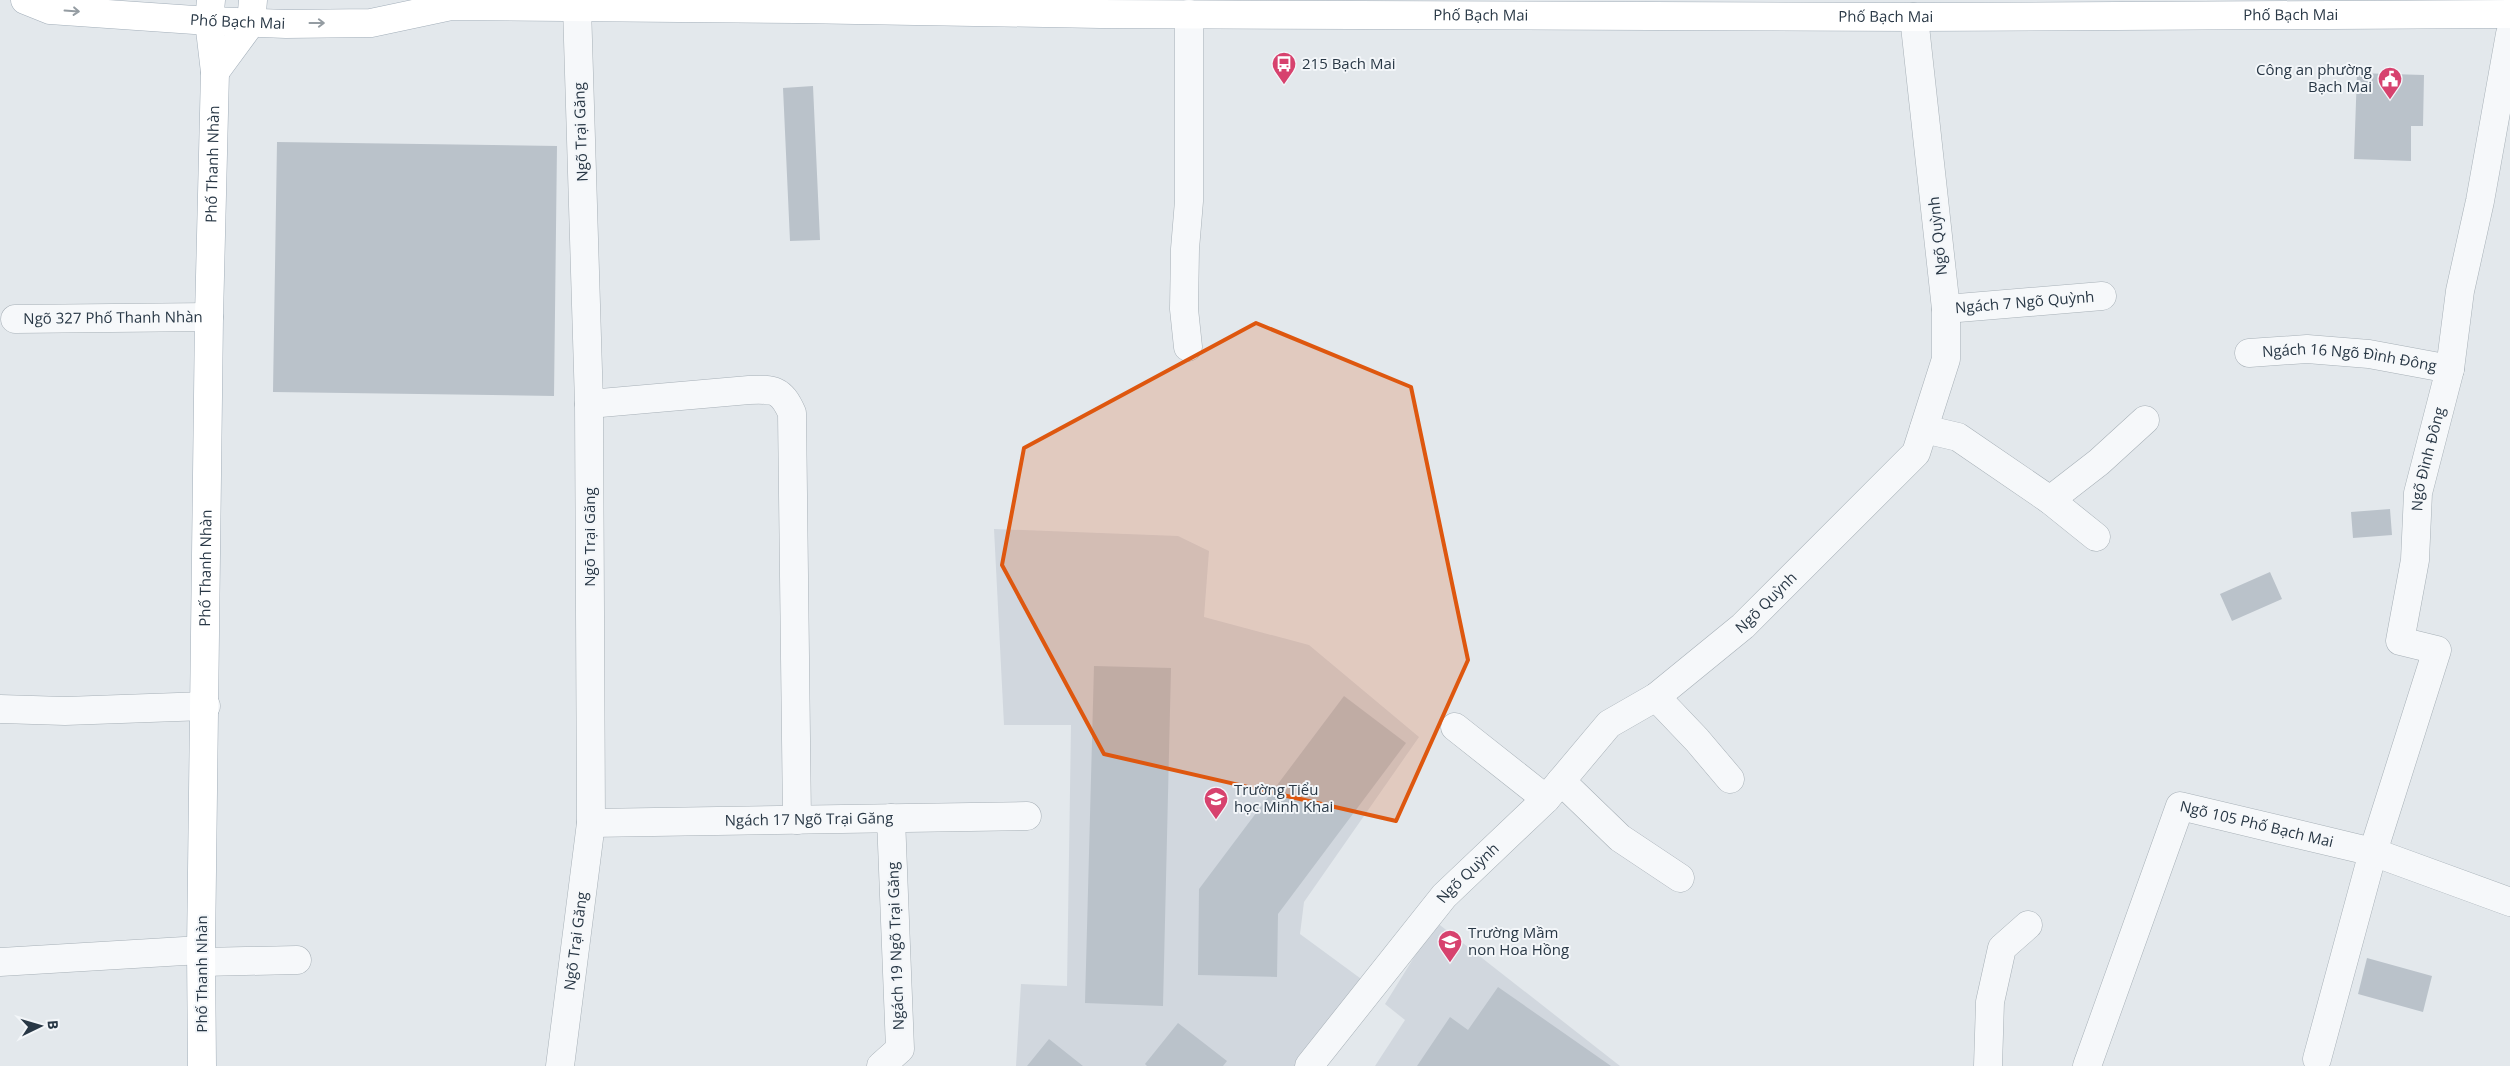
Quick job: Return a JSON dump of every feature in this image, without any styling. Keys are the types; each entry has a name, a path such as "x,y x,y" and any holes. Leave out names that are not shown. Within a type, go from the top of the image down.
{"main road":[{"name":"Phố Bạch Mai","path":"25,0 50,10 210,10 371,23 438,3 1100,7 1189,14 1264,7 1474,7 1914,17 2481,8 2510,14"},
{"name":"Phố Thanh Nhàn","path":"202,1066 209,317 215,72 210,10"},
{"path":"215,72 252,12"}],"street":[{"name":"Ngõ Trại Găng","path":"560,1066 591,823 590,404 593,4"},
{"path":"1188,347 1184,301 1185,249 1189,201 1189,14"},
{"name":"Ngõ Quỳnh","path":"1309,1066 1444,896 1554,790 1609,724 1656,697 1743,626 1916,453 1946,359 1946,309 1914,17"},
{"name":"Ngõ Đình Đông","path":"2374,852 2437,650 2400,641 2415,560 2418,493 2450,369 2460,292 2480,201 2510,34"},
{"name":"Ngách 7 Ngõ Quỳnh","path":"1946,309 2102,296"},
{"name":"Ngõ 327 Phố Thanh Nhàn","path":"15,319 209,317"},
{"name":"Ngách 16 Ngõ Đình Đông","path":"2249,353 2307,349 2325,350 2369,354 2450,369"},
{"path":"590,404 771,389 784,396 792,413 797,820"},
{"path":"2050,500 2099,462 2145,420"},
{"path":"1924,429 1958,437 2050,500 2096,537"},
{"path":"1656,697 1697,740 1730,779"},
{"path":"0,709 64,711 206,706"},
{"path":"1455,727 1554,790 1620,838 1680,878"},
{"name":"Ngõ 105 Phố Bạch Mai","path":"2088,1066 2180,806 2374,852 2510,902"},
{"name":"Ngách 17 Ngõ Trại Găng","path":"591,823 1027,816"},
{"name":"Ngách 19 Ngõ Trại Găng","path":"881,1066 900,1049 891,818"},
{"path":"2317,1059 2374,852"},
{"path":"1988,1066 1990,1002 2002,948 2028,925"},
{"path":"0,962 202,956 297,960"}],"highlighted area":[{"path":"1256,323 1411,387 1468,660 1396,821 1104,754 1002,565 1024,448"}],"shaded area":[{"name":"Trường Tiểu học Minh Khai","path":"994,529 1178,536 1209,551 1204,617 1309,645 1419,737 1304,902 1300,934 1364,981 1299,1066 1016,1066 1021,984 1067,986 1071,725 1004,725"},
{"name":"Trường Mầm non Hoa Hồng","path":"1436,922 1620,1066 1375,1066 1405,1020 1385,1004"}],"building":[{"name":"Công an phường Bạch Mai","path":"2357,73 2424,75 2423,126 2411,126 2411,161 2354,159"},
{"path":"813,86 820,240 790,241 783,88"},
{"path":"277,142 557,146 554,396 273,392"},
{"path":"2390,509 2392,535 2353,538 2351,512"},
{"path":"2270,572 2282,599 2232,621 2220,594"},
{"path":"1094,666 1171,668 1163,1006 1085,1003"},
{"path":"1344,696 1406,743 1278,914 1277,977 1198,975 1199,889"},
{"path":"2367,958 2432,976 2423,1012 2358,994"},
{"path":"1498,987 1611,1066 1417,1066 1450,1017 1468,1030"},
{"path":"1178,1023 1227,1061 1223,1066 1147,1066 1145,1064"},
{"path":"1049,1039 1083,1066 1027,1066"}],"place":[{"name":"215 Bạch Mai","path":"1284,85"},
{"name":"Công an phường Bạch Mai","path":"2390,100"},
{"name":"Trường Tiểu học Minh Khai","path":"1216,820"},
{"name":"Trường Mầm non Hoa Hồng","path":"1450,963"}]}
